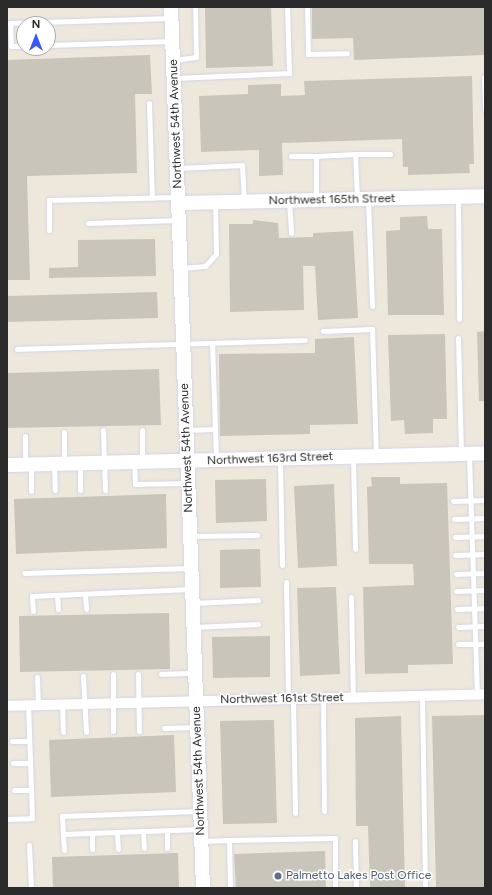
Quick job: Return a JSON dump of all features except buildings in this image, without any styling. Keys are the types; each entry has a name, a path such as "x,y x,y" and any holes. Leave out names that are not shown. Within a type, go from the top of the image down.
{"street":[{"name":"Northwest 54th Avenue","path":"172,12 203,888"},
{"name":"Northwest 165th Street","path":"179,200 214,203 485,196"},
{"name":"Northwest 163rd Street","path":"7,465 485,453"},
{"name":"Northwest 161st Street","path":"7,706 481,694"}],"lane":[{"path":"174,60 196,57 195,7"},
{"path":"175,78 289,73 287,7"},
{"path":"307,7 308,54 347,53"},
{"path":"56,19 172,12"},
{"path":"16,22 10,22 11,46 16,46"},
{"path":"56,45 173,41"},
{"path":"484,77 485,110"},
{"path":"149,103 152,198"},
{"path":"355,154 362,199 372,306"},
{"path":"291,156 390,154"},
{"path":"316,156 316,200"},
{"path":"178,168 242,165 244,202"},
{"path":"458,197 459,319"},
{"path":"49,230 48,200 152,198 179,200"},
{"path":"289,201 291,233"},
{"path":"181,268 205,266 216,254 214,203"},
{"path":"88,223 179,220"},
{"path":"323,331 372,329 376,456"},
{"path":"458,338 465,454 471,500 475,644 481,694"},
{"path":"17,349 305,340"},
{"path":"212,343 216,460"},
{"path":"186,430 215,429"},
{"path":"103,430 106,490"},
{"path":"142,430 135,484 188,484"},
{"path":"55,490 64,432"},
{"path":"25,436 32,492"},
{"path":"353,457 355,549"},
{"path":"280,459 282,565"},
{"path":"80,464 80,490"},
{"path":"453,501 485,500"},
{"path":"454,519 485,518"},
{"path":"190,536 257,534"},
{"path":"454,537 485,536"},
{"path":"455,555 485,554"},
{"path":"24,573 191,568"},
{"path":"456,574 485,573"},
{"path":"286,582 295,813"},
{"path":"456,591 485,590"},
{"path":"85,594 86,609"},
{"path":"32,611 32,596 85,594 192,596 258,600"},
{"path":"57,595 58,610"},
{"path":"351,597 353,697"},
{"path":"457,609 485,608"},
{"path":"193,627 258,624"},
{"path":"458,627 485,626"},
{"path":"458,644 485,644"},
{"path":"161,674 195,673"},
{"path":"113,674 114,732"},
{"path":"138,674 139,730"},
{"path":"83,676 86,732"},
{"path":"7,819 32,818 29,741 37,677"},
{"path":"422,695 425,888"},
{"path":"323,698 324,811"},
{"path":"62,705 63,732"},
{"path":"164,728 197,726"},
{"path":"12,741 29,741"},
{"path":"13,763 30,763"},
{"path":"14,790 31,790"},
{"path":"64,850 62,816 200,811"},
{"path":"63,834 167,830 229,840 335,838 335,888"},
{"path":"167,830 167,848"},
{"path":"143,831 144,848"},
{"path":"117,832 118,849"},
{"path":"92,833 92,849"},
{"path":"229,840 230,888"},
{"path":"355,841 356,888"},
{"path":"29,845 30,888"}],"place":[{"name":"Palmetto Lakes Post Office","path":"278,876"}]}
